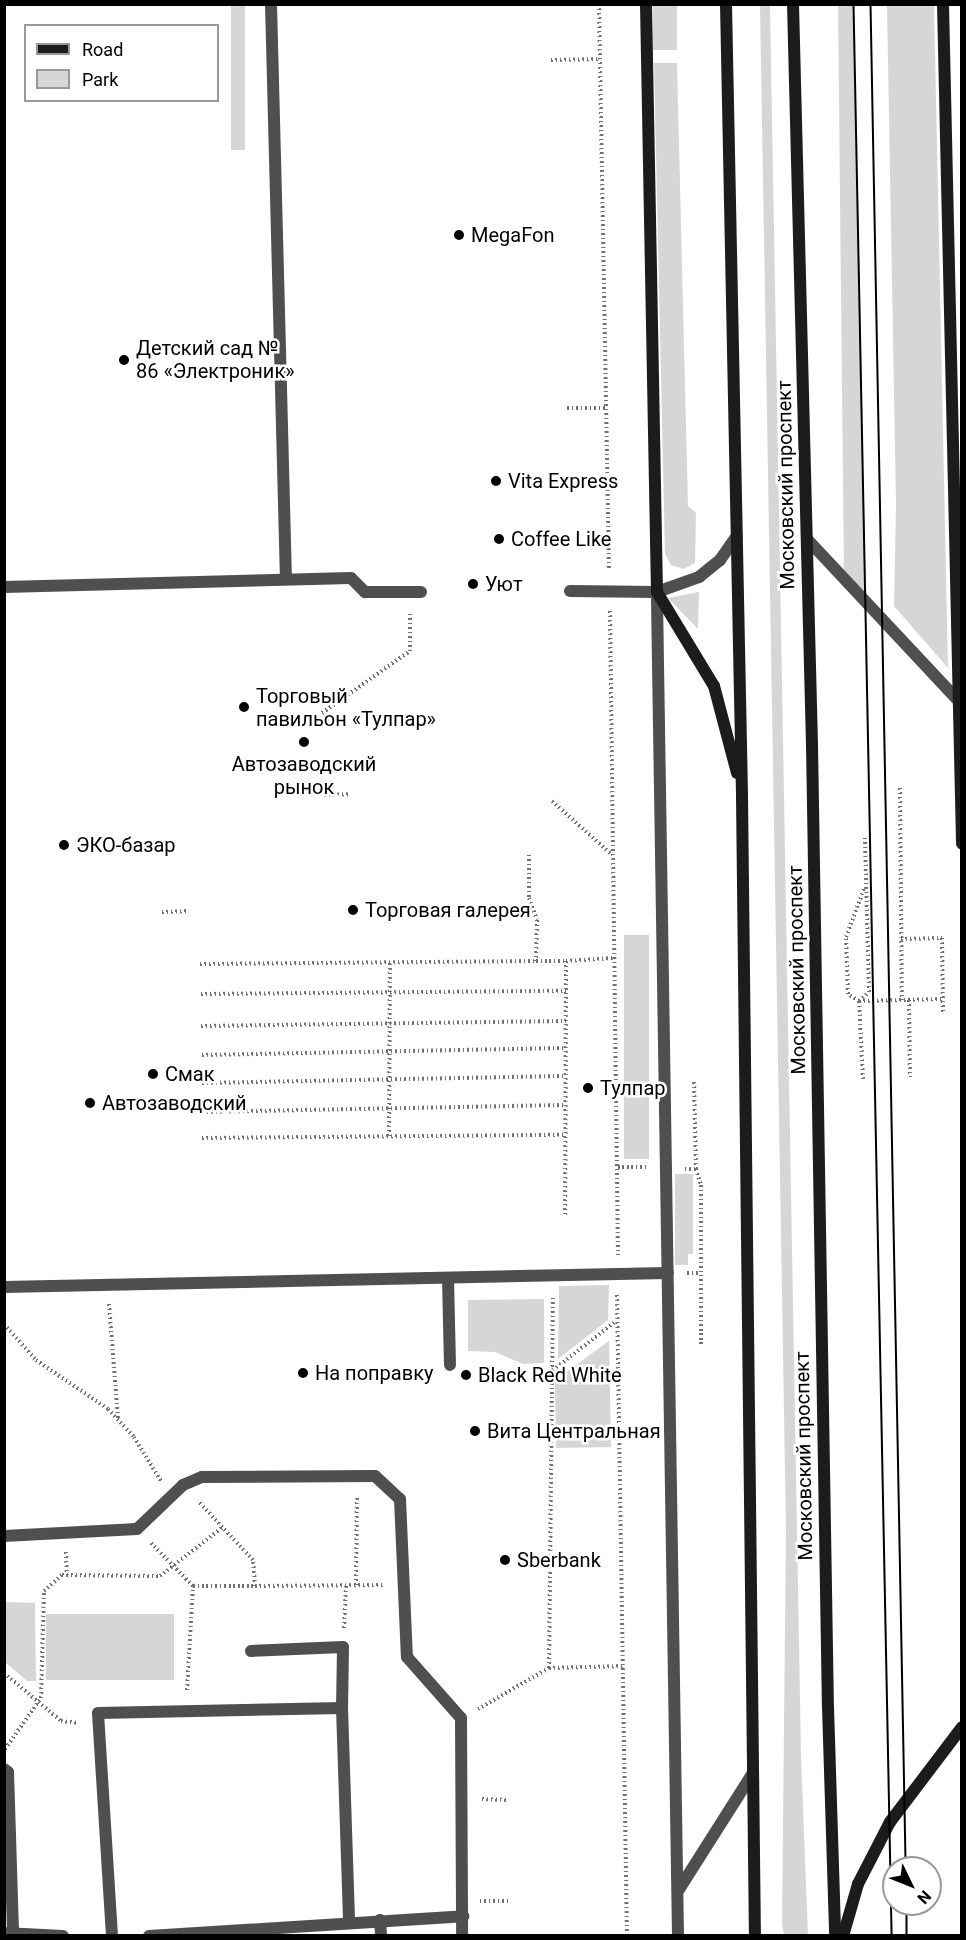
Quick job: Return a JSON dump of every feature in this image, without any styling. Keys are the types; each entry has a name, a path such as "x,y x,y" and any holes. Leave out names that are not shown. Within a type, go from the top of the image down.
{"main road":[{"path":"645,4 657,592 714,686 742,796"},
{"path":"726,4 742,796 755,1935"},
{"name":"Московский проспект","path":"793,4 807,539 835,1935"},
{"path":"944,4 962,844"},
{"path":"843,1935 858,1884 890,1822 962,1727"}],"street":[{"path":"271,4 286,579"},
{"path":"570,591 657,592 699,577 720,560 737,536"},
{"path":"807,539 959,698"},
{"path":"4,587 351,578 365,592 416,592"},
{"path":"657,592 678,1935"},
{"path":"4,1287 668,1274"},
{"path":"448,1278 450,1365"},
{"path":"4,1536 137,1529 183,1485 202,1477 375,1476 400,1499 407,1657 461,1719 462,1935"},
{"path":"251,1651 343,1647 342,1708 349,1923"},
{"path":"112,1935 98,1713 342,1708"},
{"path":"4,1768 8,1772 9,1933 63,1935"},
{"path":"677,1892 753,1773"},
{"path":"149,1935 463,1916"},
{"path":"380,1920 381,1935"}],"path":[{"path":"551,60 600,59"},
{"path":"567,408 606,408"},
{"path":"322,713 410,651 416,592"},
{"path":"900,788 902,1000"},
{"path":"324,795 349,794"},
{"path":"552,801 612,854"},
{"path":"863,1079 860,1001 869,992 865,835"},
{"path":"529,855 532,908 537,920 536,962"},
{"path":"866,885 846,937 848,993 860,1001 943,999"},
{"path":"517,908 532,908"},
{"path":"162,912 188,911"},
{"path":"901,939 942,938 943,1012"},
{"path":"200,964 536,962 613,958"},
{"path":"565,1216 566,961"},
{"path":"389,1136 390,962"},
{"path":"201,994 566,991"},
{"path":"909,1000 910,1077"},
{"path":"201,1026 566,1021"},
{"path":"202,1056 566,1048"},
{"path":"202,1083 566,1076"},
{"path":"694,1082 696,1169 701,1185 701,1345"},
{"path":"202,1112 566,1105"},
{"path":"202,1138 565,1135"},
{"path":"618,1257 618,1167 653,1167"},
{"path":"677,1168 696,1169"},
{"path":"610,1181 618,1180"},
{"path":"549,1668 549,1373 553,1276"},
{"path":"108,1285 118,1419"},
{"path":"618,1288 616,1322 624,1666 627,1935"},
{"path":"549,1373 616,1322"},
{"path":"4,1324 36,1360 118,1419 134,1437 170,1496"},
{"path":"356,1586 357,1476"},
{"path":"183,1485 253,1560 255,1586"},
{"path":"4,1749 38,1702 44,1591 62,1575 160,1576 223,1527"},
{"path":"137,1529 192,1586 186,1711"},
{"path":"345,1621 346,1585"},
{"path":"192,1586 404,1585"},
{"path":"461,1719 549,1668 624,1666"},
{"path":"4,1673 62,1721 97,1725"},
{"path":"462,1799 508,1800"},
{"path":"462,1901 510,1901"}],"green space":[{"path":"231,5 245,5 245,150 231,150"},
{"path":"653,5 677,5 677,50 653,50"},
{"path":"760,5 770,5 801,1756 808,1936 784,1935 782,1924 786,1530"},
{"path":"838,5 854,5 866,602 844,577"},
{"path":"887,5 934,5 948,668 894,606 896,505"},
{"path":"654,63 677,63 688,506 696,513 695,563 684,569 671,565 665,554"},
{"path":"699,592 698,629 668,598"},
{"path":"624,935 649,935 649,1159 624,1159"},
{"path":"675,1174 693,1174 693,1254 688,1254 688,1265 675,1265"},
{"path":"609,1285 608,1320 558,1359 559,1286"},
{"path":"544,1299 544,1363 523,1364 495,1352 468,1351 468,1300"},
{"path":"609,1341 611,1447 556,1448 555,1380"},
{"path":"5,1602 35,1603 36,1681 27,1681 5,1662"},
{"path":"46,1614 174,1614 174,1680 46,1680"}],"tram line":[{"path":"854,4 892,1936"},
{"path":"871,4 906,1856"},
{"path":"907,1916 907,1936"}],"place":[{"name":"MegaFon","path":"459,235"},
{"name":"Детский сад № 86 «Электроник»","path":"124,360"},
{"name":"Vita Express","path":"496,481"},
{"name":"Coffee Like","path":"499,539"},
{"name":"Уют","path":"473,584"},
{"name":"Торговый павильон «Тулпар»","path":"244,707"},
{"name":"Автозаводский рынок","path":"304,742"},
{"name":"ЭКО-базар","path":"64,845"},
{"name":"Торговая галерея","path":"353,910"},
{"name":"Смак","path":"153,1074"},
{"name":"Тулпар","path":"588,1088"},
{"name":"Автозаводский","path":"90,1103"},
{"name":"На поправку","path":"303,1373"},
{"name":"Black Red White","path":"466,1375"},
{"name":"Вита Центральная","path":"475,1431"},
{"name":"Sberbank","path":"505,1560"}]}
